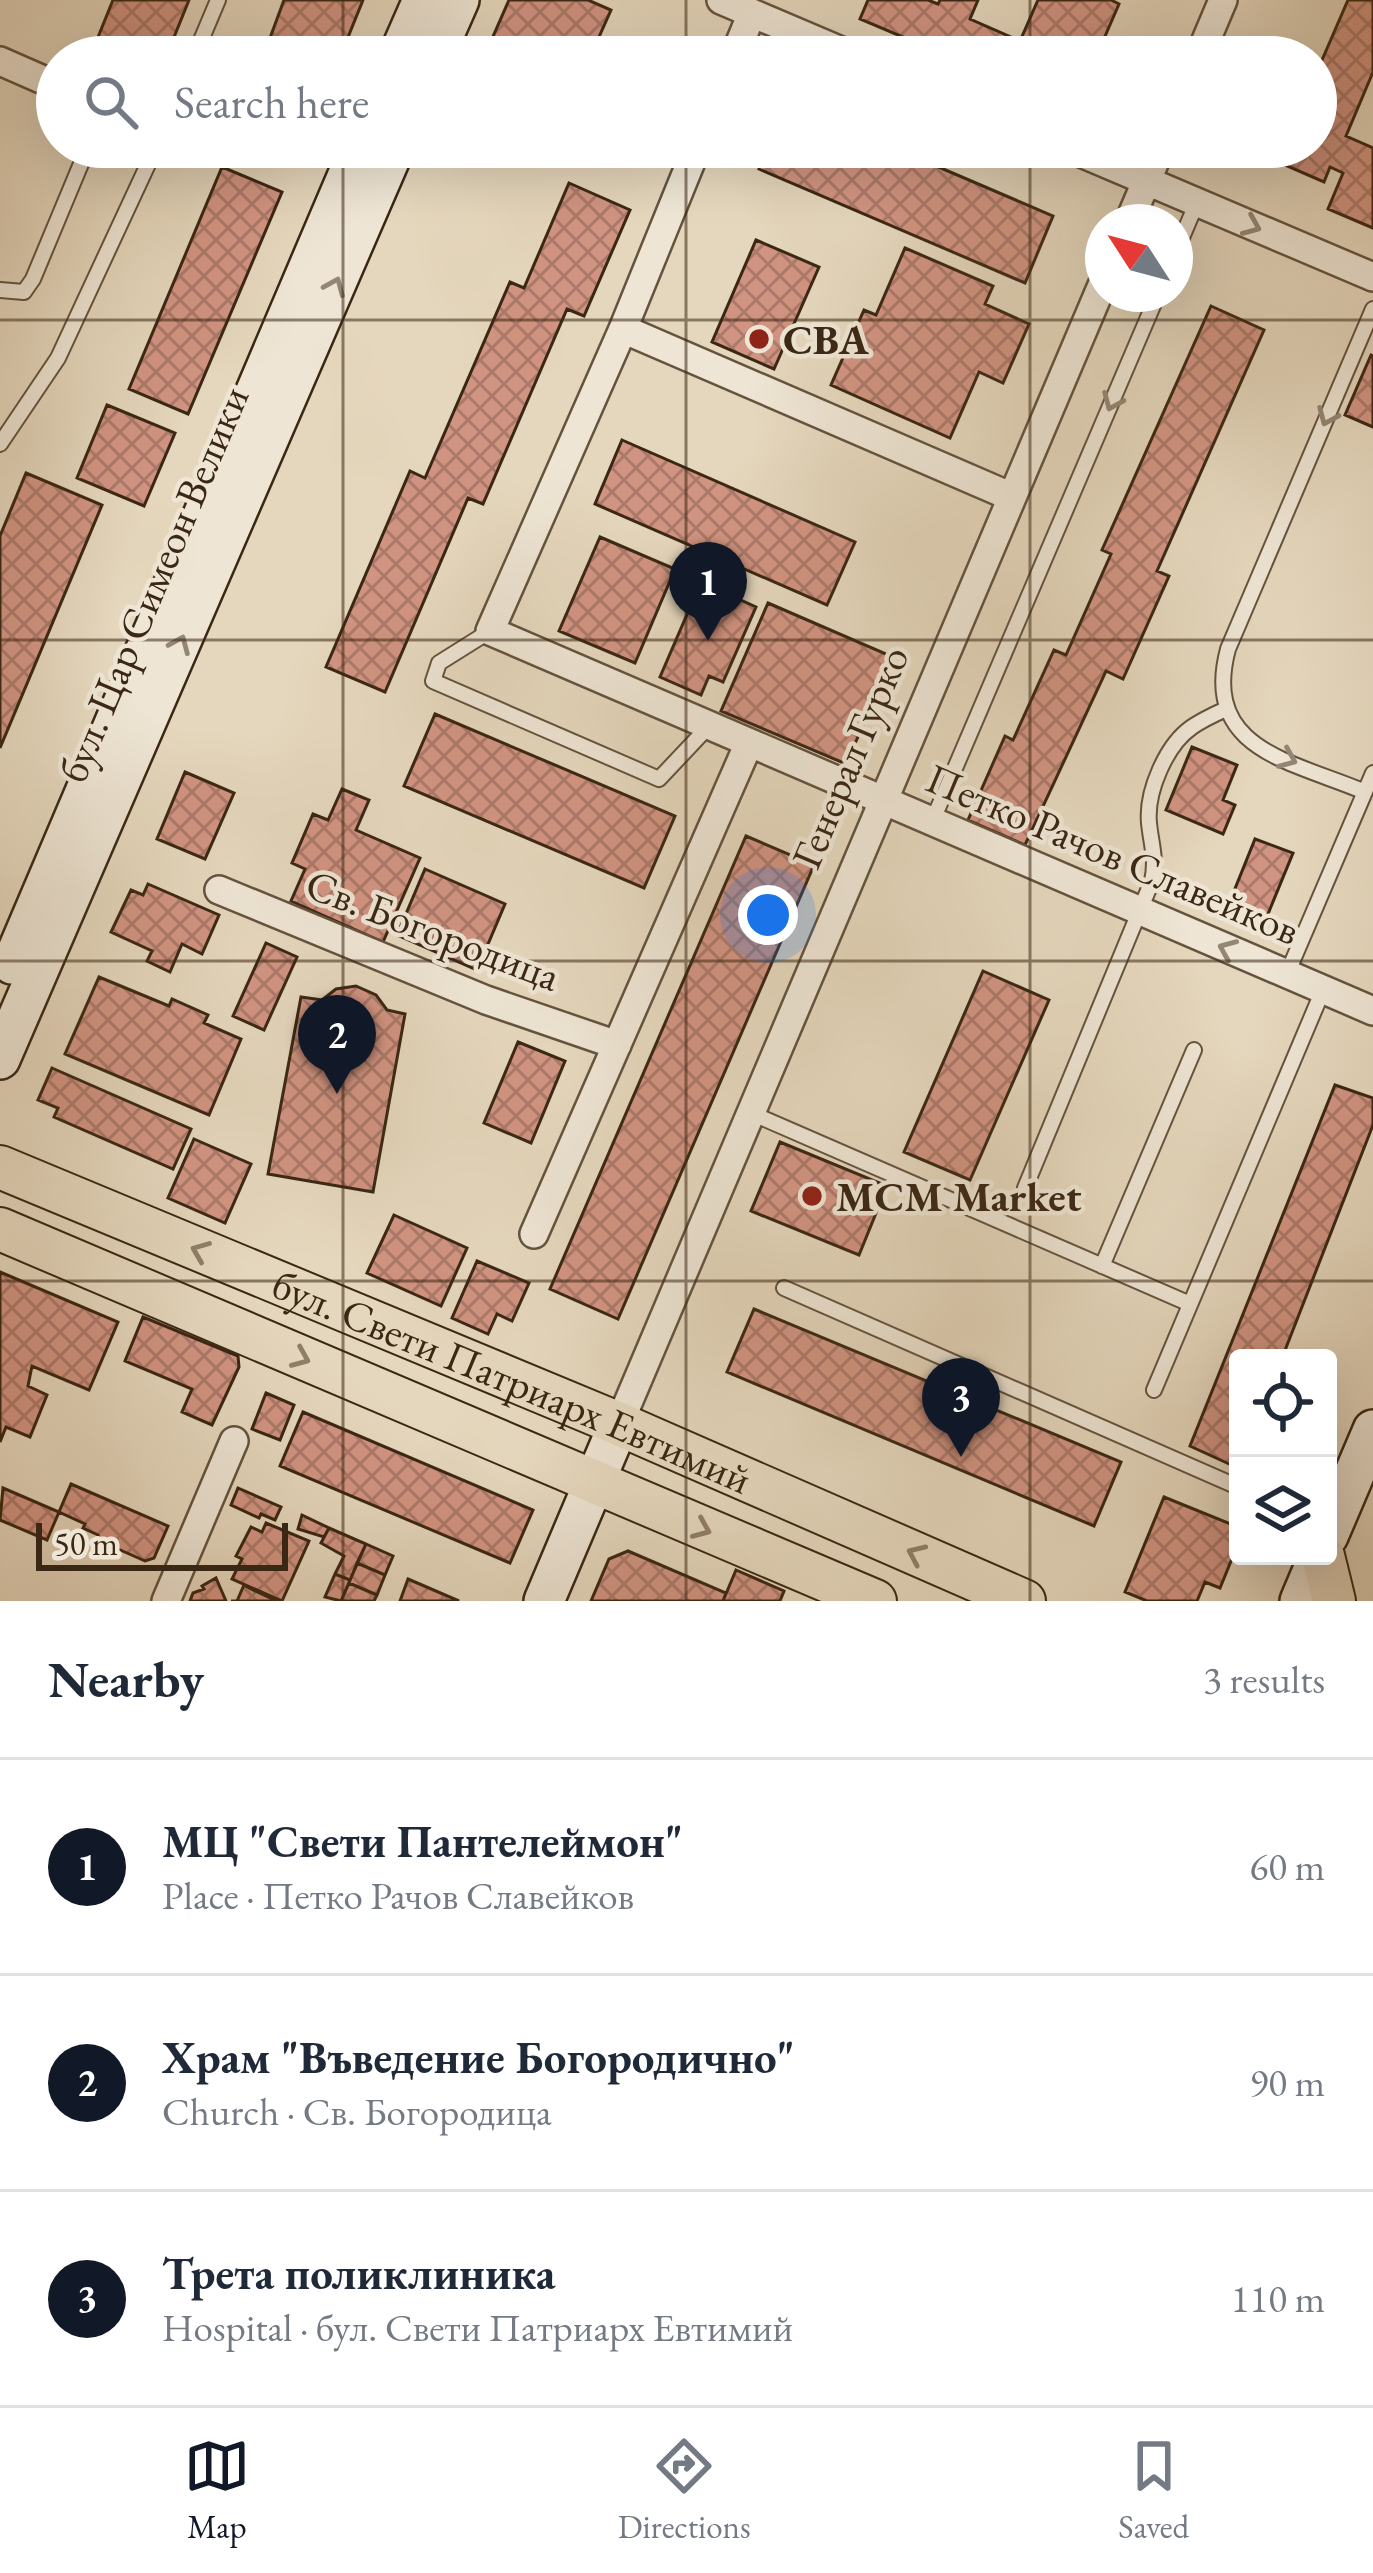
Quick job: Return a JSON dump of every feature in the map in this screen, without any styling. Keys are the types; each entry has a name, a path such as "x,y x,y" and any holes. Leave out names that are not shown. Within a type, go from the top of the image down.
{"main road":[{"path":"407,36 423,0"},
{"path":"443,36 459,0"},
{"name":"бул. Цар Симеон Велики","path":"0,992 351,168"},
{"name":"бул. Цар Симеон Велики","path":"0,1060 386,168"},
{"name":"бул. Свети Патриарх Евтимий","path":"0,1167 619,1424 1024,1601"},
{"name":"бул. Свети Патриарх Евтимий","path":"0,1229 875,1601"},
{"name":"Генерал Гурко","path":"544,1601 619,1424"},
{"path":"1337,1514 1373,1430"},
{"path":"1300,1601 1315,1565"},
{"path":"1329,1565 1334,1601"}],"street":[{"path":"721,0 806,36"},
{"path":"1208,36 1223,0"},
{"path":"743,36 752,13"},
{"path":"3,70 36,80"},
{"path":"490,632 688,168"},
{"path":"1116,168 1373,277"},
{"path":"1136,204 1152,168"},
{"name":"Генерал Гурко","path":"619,1424 1091,312"},
{"path":"622,329 1012,497"},
{"name":"Петко Рачов Славейков","path":"490,632 1373,1011"},
{"path":"534,1234 749,743"},
{"name":"Св. Богородица","path":"219,890 487,1000 617,1045"},
{"path":"166,1601 234,1441"}],"lane":[{"path":"203,36 218,0"},
{"path":"0,290 24,292 33,279 79,168"},
{"path":"0,444 58,358 146,168"},
{"path":"1193,211 1197,202"},
{"path":"1365,792 1253,744 1234,726 1226,709 1221,675 1373,309"},
{"path":"932,822 1150,312"},
{"path":"490,632 439,662 433,681 659,779 709,726"},
{"path":"1025,1188 1140,911 1156,859 1149,820 1162,768 1176,741 1226,709"},
{"path":"1287,974 1373,772"},
{"path":"1154,1390 1323,990"},
{"path":"1102,1266 1194,1051"},
{"path":"751,1113 1190,1304"},
{"path":"784,1288 1229,1483"}],"building":[{"path":"113,0 189,0 174,36 98,36"},
{"path":"284,0 363,0 348,36 271,36"},
{"path":"509,0 588,0 611,10 599,36 493,36"},
{"path":"868,0 938,4 940,0 978,0 970,19 1009,36 900,36 860,19"},
{"path":"1038,0 1111,0 1119,4 1105,36 1022,36"},
{"path":"1348,0 1373,0 1373,72 1346,136 1373,148 1373,228 1328,209 1343,173 1332,168 1337,168 1337,36 1332,36"},
{"path":"222,168 282,192 188,414 129,389"},
{"path":"941,168 1053,216 1025,283 759,169"},
{"path":"1292,168 1330,168 1324,182"},
{"path":"569,183 630,210 584,316 567,309 483,504 468,498 385,692 326,667 410,471 425,478 510,282 524,288"},
{"path":"756,240 819,267 774,369 712,342"},
{"path":"905,248 993,286 985,304 1029,324 1003,383 979,372 950,438 831,385 864,310 876,315"},
{"path":"1211,306 1264,330 1157,571 1169,576 1123,679 1106,671 1025,845 968,820 1005,736 1013,740 1054,650 1066,655 1111,554 1102,550"},
{"path":"1373,356 1373,427 1345,415"},
{"path":"107,405 175,433 144,506 77,478"},
{"path":"622,440 855,542 827,605 595,504"},
{"path":"26,473 102,505 0,748 0,536"},
{"path":"600,537 675,569 635,663 559,631"},
{"path":"701,582 756,607 723,682 709,676 701,695 660,677"},
{"path":"768,603 893,657 846,764 721,711"},
{"path":"435,714 675,816 644,888 404,786"},
{"path":"1192,747 1237,765 1223,800 1235,805 1223,834 1166,810"},
{"path":"185,772 234,793 205,859 157,839"},
{"path":"342,789 369,800 356,830 420,858 383,942 291,901 305,869 292,863 313,814 328,820"},
{"path":"746,836 814,865 618,1319 550,1289"},
{"path":"1255,839 1293,853 1261,931 1224,916"},
{"path":"425,869 505,904 477,970 397,935"},
{"path":"148,884 219,915 202,954 182,944 170,972 147,961 152,951 111,932 131,890 143,895"},
{"path":"266,943 297,957 264,1030 233,1016"},
{"path":"983,971 1049,1000 970,1180 904,1152"},
{"path":"99,977 169,1006 172,999 208,1015 204,1023 241,1039 209,1115 65,1054"},
{"path":"356,986 376,995 387,1010 405,1014 373,1192 268,1174 301,997 322,1000 336,989"},
{"path":"518,1042 565,1061 531,1143 484,1123"},
{"path":"52,1068 191,1129 173,1169 54,1117 58,1108 38,1100"},
{"path":"1335,1085 1373,1098 1373,1125 1286,1349 1229,1349 1229,1464 1190,1446"},
{"path":"194,1139 251,1164 225,1223 168,1198"},
{"path":"780,1142 887,1186 859,1255 751,1211"},
{"path":"394,1215 467,1248 441,1306 367,1273"},
{"path":"477,1261 529,1283 512,1321 497,1314 488,1334 452,1318"},
{"path":"0,1272 118,1322 89,1390 32,1366 28,1386 47,1395 30,1437 6,1427 0,1442"},
{"path":"754,1309 1121,1462 1094,1526 727,1372"},
{"path":"143,1317 238,1356 239,1367 212,1425 182,1412 192,1389 125,1361"},
{"path":"266,1393 294,1405 280,1440 252,1429"},
{"path":"303,1412 533,1510 510,1563 280,1466"},
{"path":"71,1484 168,1526 154,1558 145,1561 100,1541 83,1528 85,1524 59,1512"},
{"path":"3,1488 59,1512 47,1540 0,1520"},
{"path":"238,1488 281,1507 275,1520 231,1505"},
{"path":"1164,1497 1229,1523 1229,1565 1220,1588 1205,1582 1197,1601 1147,1601 1125,1592"},
{"path":"302,1515 329,1528 324,1537 298,1529"},
{"path":"266,1523 309,1541 282,1601 232,1579 242,1559 236,1556 251,1527 262,1532"},
{"path":"329,1528 366,1544 350,1580 335,1574 344,1556 321,1543"},
{"path":"366,1544 393,1556 385,1575 357,1563"},
{"path":"628,1551 726,1593 723,1601 591,1601 609,1559"},
{"path":"357,1563 385,1575 377,1595 349,1583"},
{"path":"736,1570 784,1591 780,1601 723,1601"},
{"path":"335,1574 350,1580 341,1601 325,1597"},
{"path":"216,1578 226,1601 190,1601 193,1593"},
{"path":"408,1579 459,1601 400,1601"},
{"path":"349,1583 377,1595 374,1601 341,1601"},
{"path":"244,1585 277,1601 237,1601"}],"place":[{"name":"CBA","path":"759,339"},
{"name":"МЦ \"Свети Пантелеймон\"","path":"708,641"},
{"name":"Храм \"Въведение Богородично\"","path":"337,1094"},
{"name":"MCM Market","path":"812,1196"},
{"name":"Трета поликлиника","path":"961,1457"}]}
